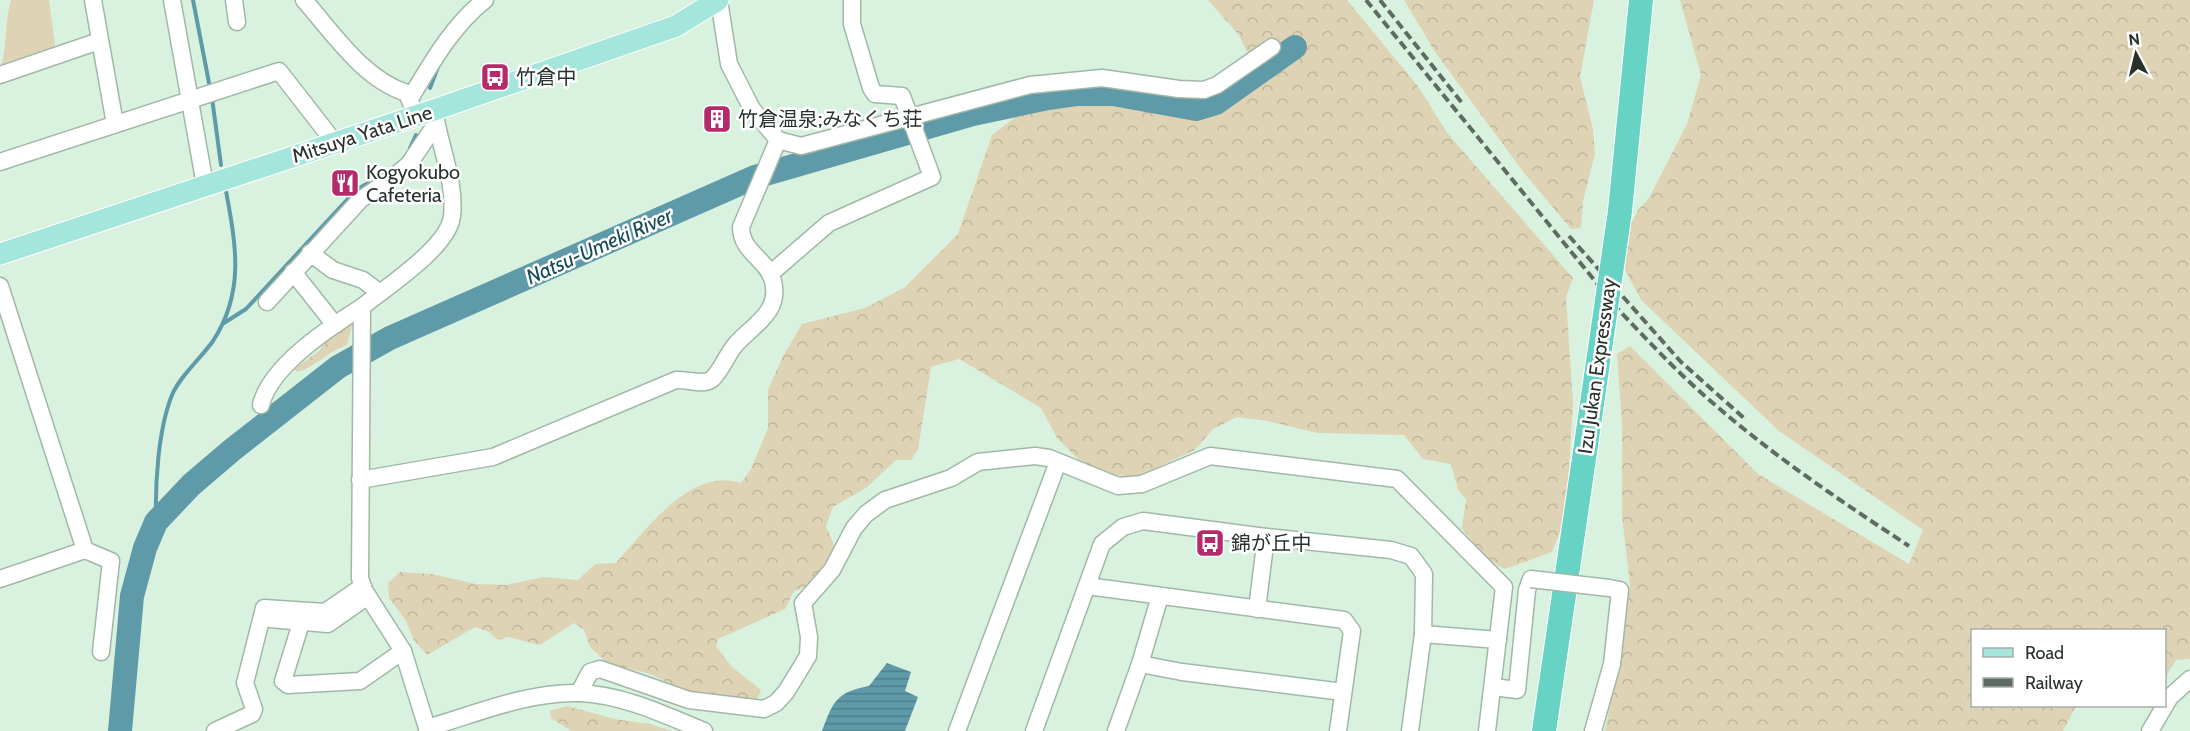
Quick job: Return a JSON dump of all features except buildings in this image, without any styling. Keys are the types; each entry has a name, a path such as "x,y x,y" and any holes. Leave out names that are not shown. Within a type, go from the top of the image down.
{"highway":[{"name":"Izu Jukan Expressway","path":"1544,731 1620,211 1641,0"}],"main road":[{"name":"Mitsuya Yata Line","path":"0,253 335,143 676,26 718,0"}],"street":[{"path":"93,0 114,124"},
{"path":"172,0 205,185"},
{"path":"234,0 237,22"},
{"path":"267,302 360,200 396,176 409,164 446,42 471,11 485,0"},
{"path":"718,0 729,64 752,109 778,140 801,146 1030,85 1102,78 1179,89 1204,90 1217,85 1272,47"},
{"path":"771,274 829,223 933,177 917,141 902,96 875,94 871,88 852,24 852,0"},
{"path":"261,405 269,385 283,369 335,325 380,293 438,243 452,219 447,174 424,112 366,68 306,1"},
{"path":"0,75 99,41"},
{"path":"0,162 279,71 335,143"},
{"path":"360,480 493,457 676,380 703,382 712,379 735,345 762,321 772,307 774,285 771,274 746,247 741,237 741,227 778,140"},
{"path":"310,253 333,270 363,280 380,293"},
{"path":"293,272 335,325"},
{"path":"0,286 85,550"},
{"path":"362,307 359,557 365,591 403,651 427,730 535,698 579,693 609,697 642,707 704,731"},
{"path":"579,693 590,672 600,669 689,700 764,709 776,703 786,693 808,656 809,637 803,603 832,570 854,528 866,514 885,500 951,478 978,462 1035,456 1058,462 1118,486 1142,484 1210,456 1397,479 1504,587 1487,731"},
{"path":"957,731 1058,462"},
{"path":"1034,731 1102,544 1123,527 1143,521 1391,550 1411,556 1424,574 1423,634 1410,731"},
{"path":"1257,609 1266,537"},
{"path":"0,579 85,550 111,561 101,652"},
{"path":"1493,687 1517,690 1527,590 1531,579 1620,590 1612,664 1593,731"},
{"path":"1087,586 1344,621 1352,631 1338,731"},
{"path":"270,619 301,623 333,622 365,591"},
{"path":"215,731 252,714 254,710 245,683 264,608 325,612 365,591"},
{"path":"1121,729 1160,596"},
{"path":"301,623 283,681 288,685 360,681 403,651"},
{"path":"1423,634 1498,640"},
{"path":"1140,664 1182,672 1343,692"},
{"path":"2166,704 2170,697 2190,679"},
{"path":"2150,731 2164,707"}],"green space":[{"path":"11,0 49,0 56,53 0,69 7,17"},
{"path":"1208,0 1347,0 1417,85 1448,134 1573,278 1566,297 1573,403 1566,516 1552,552 1505,569 1486,559 1462,528 1466,499 1458,490 1451,464 1423,459 1404,435 1317,433 1268,421 1237,417 1213,429 1195,450 1166,463 1143,477 1112,475 1091,469 1075,456 1057,438 1041,408 959,359 931,367 918,450 911,460 896,460 866,488 833,507 826,526 834,548 826,570 808,585 794,591 785,609 718,639 716,646 731,666 761,690 756,702 693,694 650,674 607,663 590,647 584,630 574,623 540,645 508,637 498,640 489,632 475,627 427,655 414,640 406,621 389,598 388,583 400,572 432,574 476,584 506,585 544,577 578,580 595,564 616,563 655,519 687,492 704,484 722,480 741,483 751,469 768,428 768,390 782,358 802,324 865,308 904,288 958,234 992,135 1052,89 1105,82 1153,96 1215,91 1248,54 1239,35"},
{"path":"1404,0 1594,0 1580,77 1593,129 1595,154 1583,201 1581,228 1571,229 1524,173 1435,52"},
{"path":"1680,0 2190,0 2190,659 2176,660 2166,676 2166,629 1971,629 1971,707 2075,707 2063,731 1605,731 1621,652 1630,585 1622,516 1622,425 1617,354 1630,346 1758,474 1909,564 1923,530 1779,431 1641,300 1622,264 1627,232 1638,210 1649,198 1687,124 1701,75"},
{"path":"352,326 347,345 304,370 298,372 294,369 319,351 332,333"},
{"path":"568,706 614,719 650,724 673,731 571,731 551,718 550,711"}],"water":[{"path":"887,663 911,672 905,691 918,697 905,731 822,731 837,700 849,691 869,686"}],"waterway":[{"path":"193,0 210,88"},
{"name":"Natsu-Umeki River","path":"120,731 132,596 145,548 156,522 191,485 232,450 338,367 390,338 755,177 973,114 1048,98 1076,94 1113,94 1196,109 1216,103 1295,47"},
{"path":"430,88 438,67"},
{"path":"212,98 221,165"},
{"path":"410,148 416,135"},
{"path":"224,323 246,309 356,190 384,174"},
{"path":"156,522 158,457 167,409 172,395 185,374 213,341 223,323 234,286 235,249 226,191"}],"railway":[{"path":"1366,0 1617,308 1664,358 1737,424 1785,461 1909,546"},
{"path":"1380,0 1462,103"},
{"path":"1569,236 1681,362 1744,418"}],"place":[{"name":"竹倉中","path":"495,77"},
{"name":"竹倉温泉;みなくち荘","path":"717,119"},
{"name":"Kogyokubo Cafeteria","path":"345,183"},
{"name":"錦が丘中","path":"1210,543"}]}
